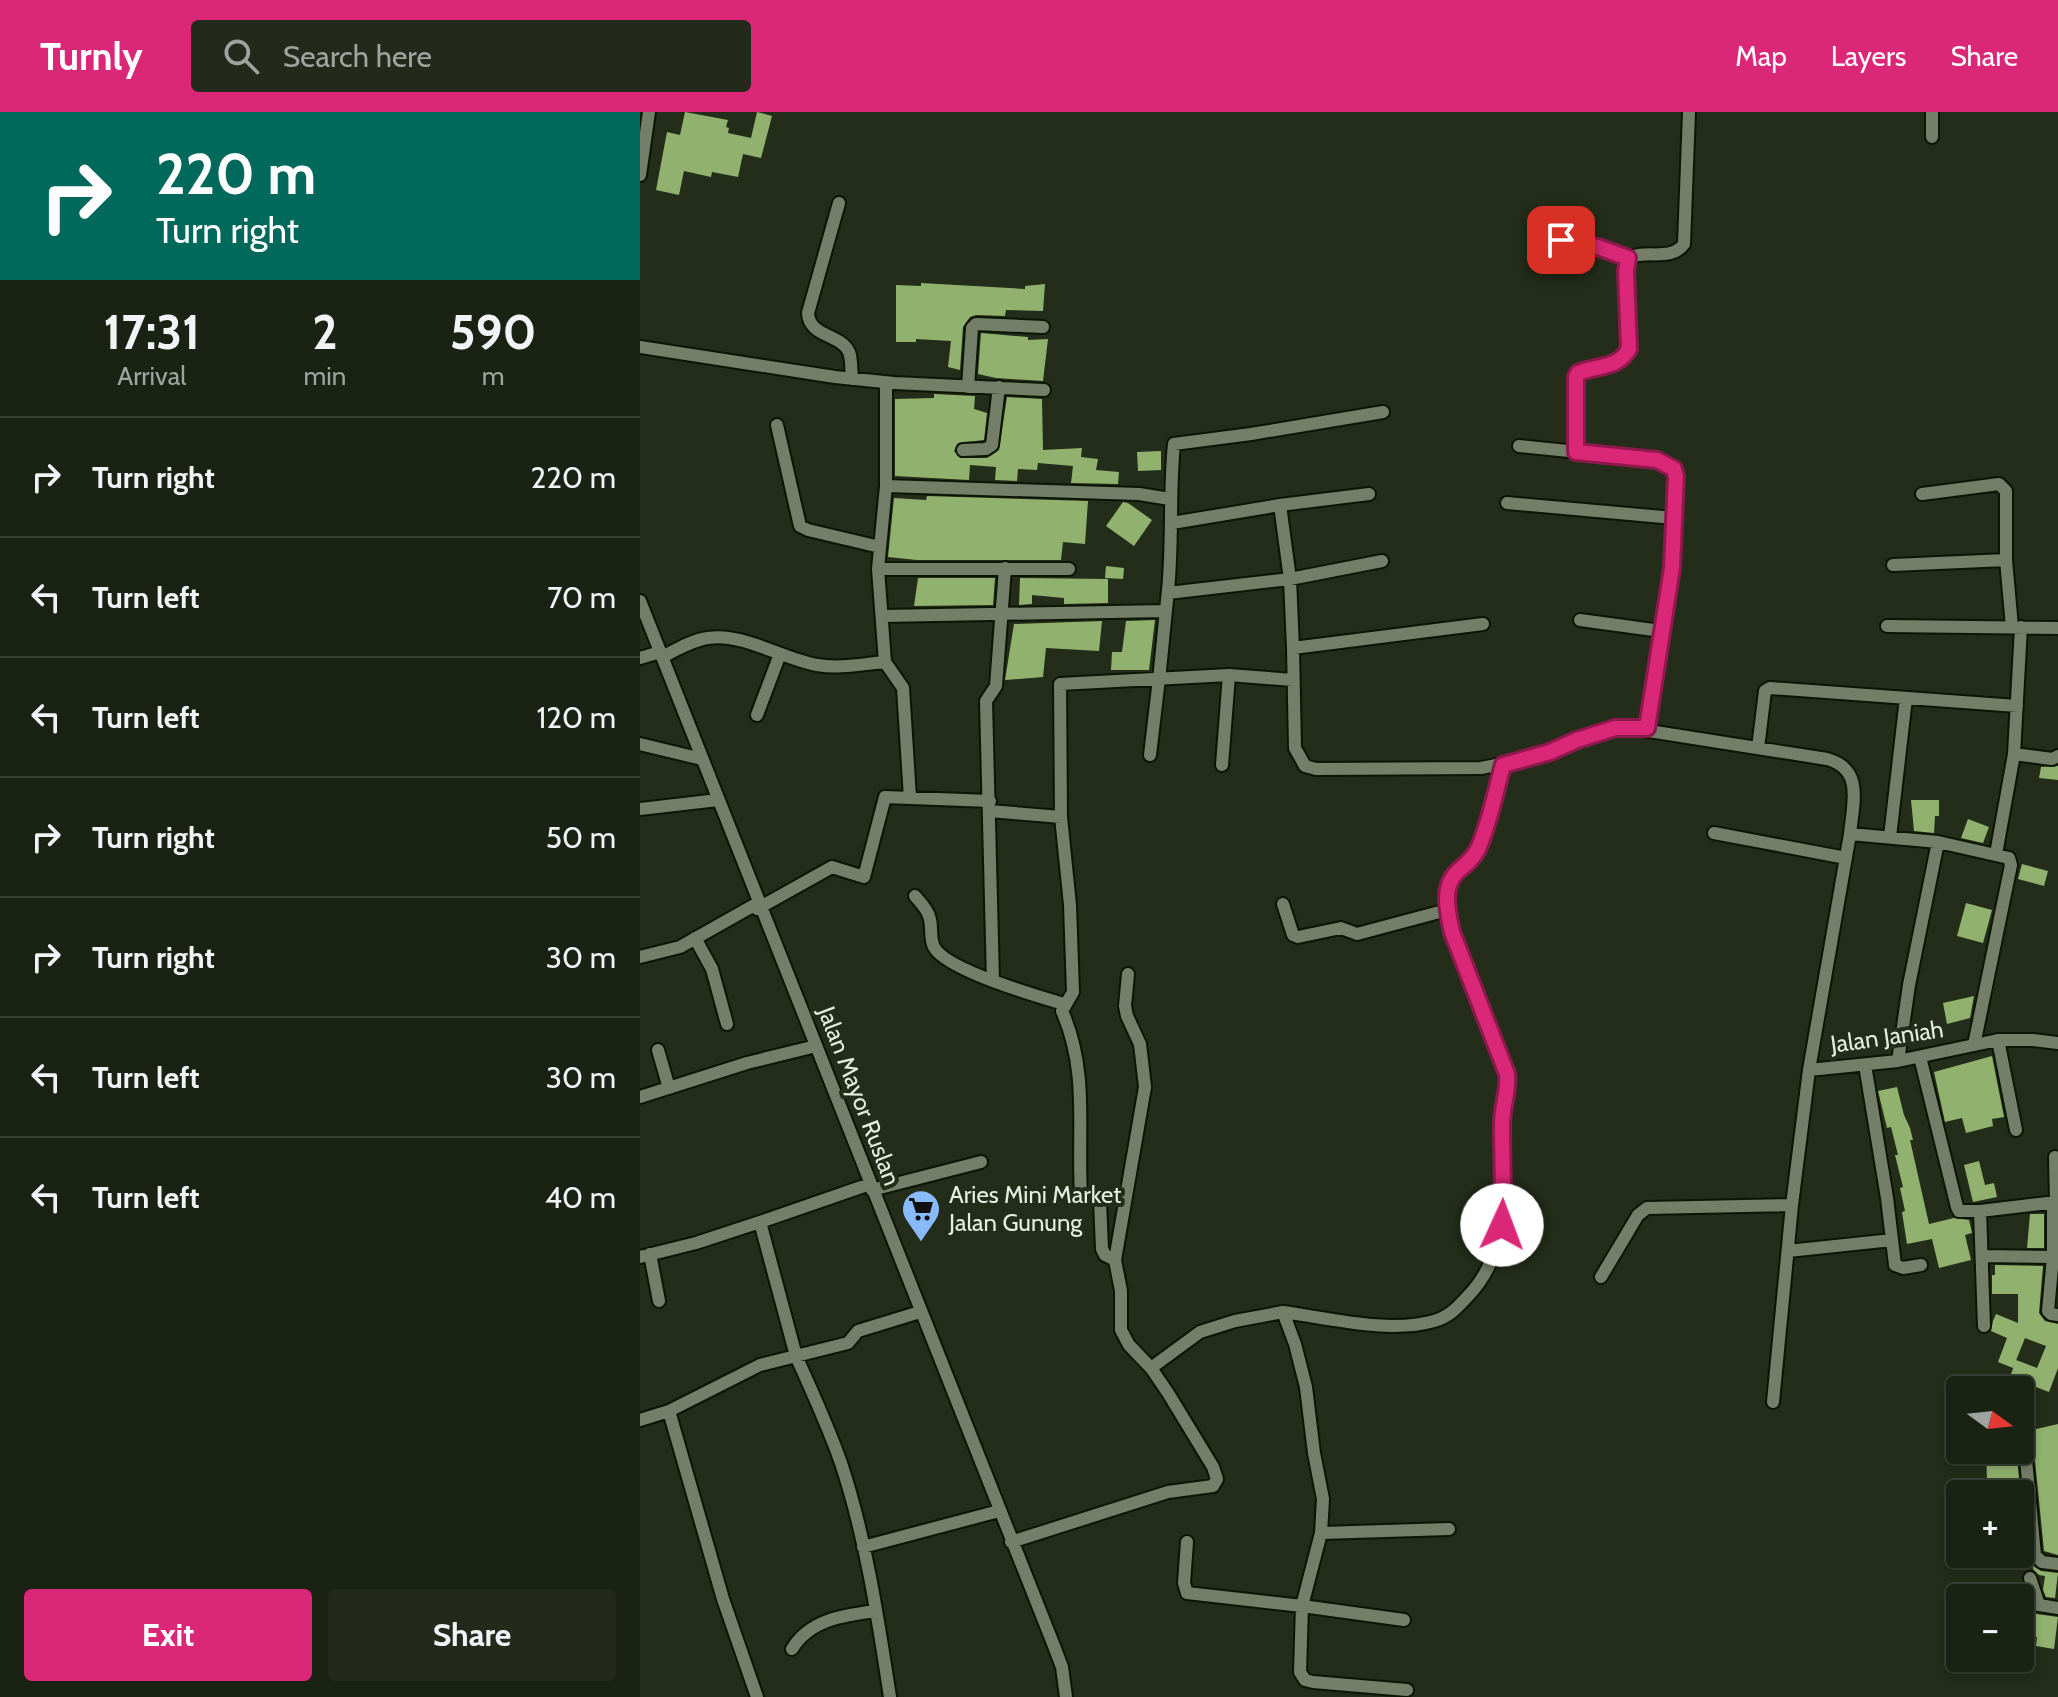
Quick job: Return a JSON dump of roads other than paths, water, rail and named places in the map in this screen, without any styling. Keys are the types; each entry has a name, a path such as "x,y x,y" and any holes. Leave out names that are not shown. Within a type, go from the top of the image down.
{"street":[{"path":"640,173 649,112"},
{"path":"1543,238 1598,247 1628,258 1637,254 1678,252 1684,244 1689,112"},
{"path":"1932,112 1932,137"},
{"path":"839,203 808,313 813,327 850,353 852,379"},
{"path":"1576,452 1578,373 1617,362 1629,349 1628,258"},
{"path":"968,387 972,328 976,324 1043,327"},
{"path":"640,347 886,383 1044,390"},
{"path":"886,383 886,486 878,569 885,662 903,688 910,798"},
{"path":"963,450 986,449 992,445 999,387"},
{"path":"1150,755 1168,593 1174,444 1383,412"},
{"path":"777,425 800,526 880,547"},
{"path":"1519,446 1657,460 1674,469 1672,568 1647,728"},
{"path":"1922,494 1999,484 2006,491 2006,560 2017,627 2017,706 2014,754 1996,854"},
{"path":"886,486 1139,494 1170,499"},
{"path":"1172,523 1369,494"},
{"path":"1507,503 1674,518"},
{"path":"1280,505 1290,579 1295,748 1311,768 1481,768 1550,752 1615,728 1647,728 1827,759 1847,767 1852,789 1850,834 1809,1070"},
{"path":"1893,565 2006,560"},
{"path":"1168,593 1290,579 1382,561"},
{"path":"993,981 986,701 996,686 1005,568"},
{"path":"878,569 1069,569"},
{"name":"Jalan Mayor Ruslan","path":"640,601 758,906 1054,1646 1062,1667 1066,1697"},
{"path":"882,616 1165,611"},
{"path":"1580,620 1661,631"},
{"path":"1293,648 1483,624"},
{"path":"1887,626 2058,628"},
{"path":"640,658 718,637 818,665 885,662"},
{"path":"757,715 780,654"},
{"path":"1115,1260 1105,1255 1102,1249 1100,1201 1083,1197 1080,1192 1081,1081 1076,1046 1062,1011 1073,992 1070,905 1061,817 1060,684 1229,675 1293,680"},
{"path":"1222,765 1229,675"},
{"path":"1758,748 1762,700 1765,691 1770,688 2017,706"},
{"path":"1890,837 1906,698"},
{"path":"640,744 702,759"},
{"path":"2014,754 2052,759 2058,756"},
{"path":"1151,1368 1200,1332 1235,1321 1283,1312 1398,1327 1436,1321 1453,1312 1481,1283 1493,1259 1502,1225 1502,1121 1508,1089 1507,1074 1452,932 1446,898 1451,879 1476,853 1503,765"},
{"path":"640,957 680,947 832,867 864,877 885,797 990,806 1061,817"},
{"path":"640,809 718,800"},
{"path":"1714,833 1846,858"},
{"path":"1850,834 1938,842 2009,858 2011,865 1974,1045"},
{"path":"1898,1061 1909,985 1938,842"},
{"path":"915,896 930,917 935,950 963,968 993,981 1064,1004"},
{"path":"1283,904 1293,935 1298,937 1341,928 1357,934 1447,910"},
{"path":"695,938 712,969 727,1024"},
{"path":"1011,1542 1168,1492 1213,1486 1216,1482 1213,1467 1151,1368 1123,1337 1121,1291 1115,1260 1145,1087 1140,1044 1125,1006 1128,974"},
{"path":"1998,1040 2016,1130"},
{"name":"Jalan Janiah","path":"1773,1402 1809,1070 1898,1061 1998,1040 2058,1043"},
{"path":"640,1097 747,1063 816,1046"},
{"path":"658,1050 669,1088"},
{"path":"1920,1057 1959,1211 1966,1213 2053,1204"},
{"path":"1865,1065 1897,1267 1921,1265"},
{"path":"2055,1157 2057,1197 2053,1204 2053,1257 2048,1311 2058,1315"},
{"path":"659,1301 645,1255 696,1243 871,1187 981,1162"},
{"path":"1601,1277 1638,1215 1647,1208 1792,1205"},
{"path":"1980,1211 1984,1326"},
{"path":"760,1222 796,1356 841,1465 863,1547 890,1697"},
{"path":"1788,1251 1892,1240"},
{"path":"1982,1256 2053,1257"},
{"path":"640,1420 669,1411 760,1365 848,1343 858,1331 920,1312"},
{"path":"1283,1312 1306,1387 1323,1499 1321,1533 1302,1606 1300,1672 1305,1680 1407,1690"},
{"path":"669,1411 723,1599 757,1697"},
{"path":"2026,1464 2035,1555 2042,1562 2058,1564"},
{"path":"863,1547 999,1511"},
{"path":"1321,1533 1449,1529"},
{"path":"1187,1542 1184,1583 1187,1593 1404,1620"},
{"path":"2030,1578 2039,1605 2058,1608"},
{"path":"792,1649 802,1637 829,1619 876,1611"}],"place":[{"name":"Aries Mini Market Jalan Gunung","path":"921,1243"}]}
